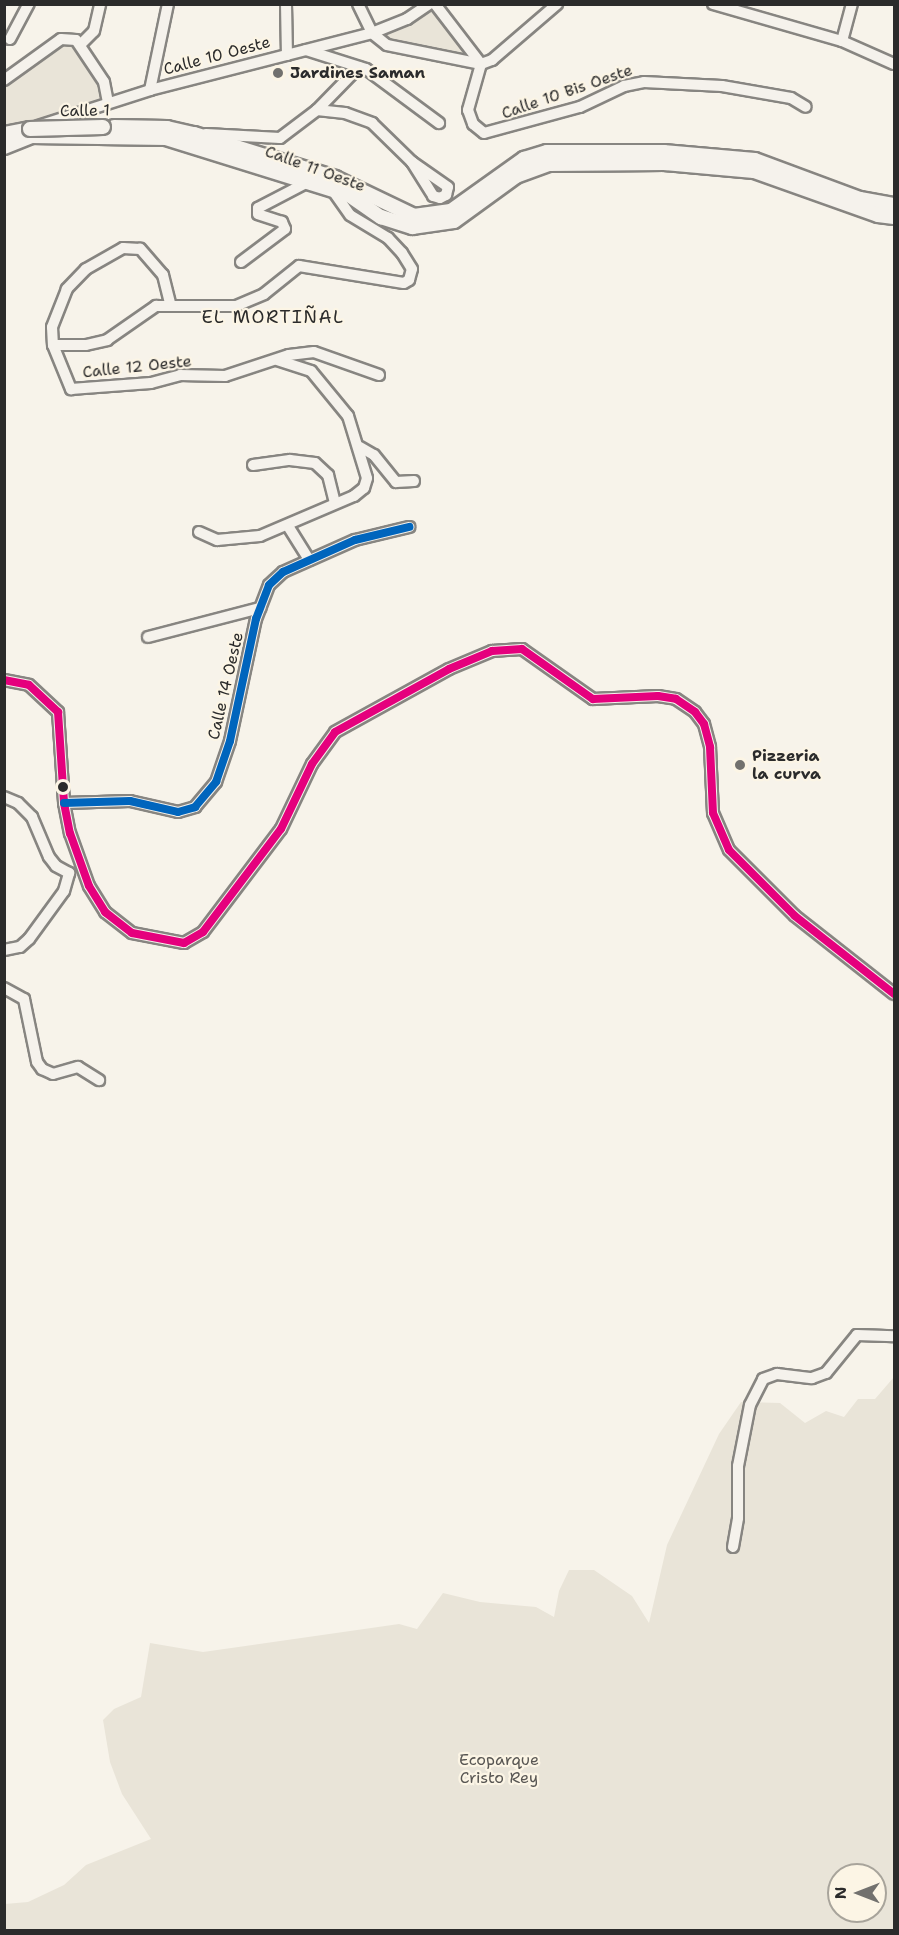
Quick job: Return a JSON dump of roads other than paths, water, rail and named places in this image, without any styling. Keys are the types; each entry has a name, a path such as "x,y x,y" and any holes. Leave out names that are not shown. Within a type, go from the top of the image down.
{"main road":[{"name":"Calle 11 Oeste","path":"166,128 194,134 335,178 414,216 451,211 524,159 547,152 664,152 755,160 777,170"},
{"name":"Calle 1","path":"4,134 30,129 166,128"},
{"name":"Calle 11 Oeste","path":"4,147 31,136 166,138 332,189 363,202 397,224 430,227 454,221 516,176 549,164 664,163 777,170"},
{"path":"777,170 860,199 894,204"},
{"path":"777,170 878,215 894,217"}],"street":[{"path":"10,39 29,4"},
{"path":"81,44 94,31 100,4"},
{"path":"150,90 168,4"},
{"path":"286,4 287,55"},
{"path":"358,4 372,33 379,41 400,49 481,64 492,60 557,4"},
{"name":"Calle 10 Oeste","path":"4,141 71,113 108,102 372,33 407,19 429,4"},
{"path":"713,4 842,41 894,64"},
{"path":"842,41 852,4"},
{"path":"441,7 481,64"},
{"path":"4,80 61,39 81,44 104,82 108,102"},
{"path":"306,50 359,67 439,123"},
{"name":"Calle 10 Bis Oeste","path":"481,64 468,110 473,124 484,133 580,107 624,86 644,82 722,86 791,98 806,107"},
{"path":"194,134 280,138 316,110 359,67"},
{"path":"316,110 345,113 372,123 412,162"},
{"name":"Calle 10 Oeste","path":"31,136 71,113"},
{"path":"282,172 290,180 291,192"},
{"path":"241,261 285,229 282,222 258,214 258,208 308,182"},
{"path":"170,303 157,265 140,249 123,248 86,269 67,289 54,319 53,345 98,344 156,306 170,303 200,308 236,306 264,294 299,266 388,280 409,280 412,276 408,262 388,238 351,215 332,189"},
{"path":"351,215 353,205 363,202"},
{"name":"Calle 12 Oeste","path":"53,345 71,389 151,383 180,375 225,376 277,360 314,352 379,375"},
{"path":"200,532 217,540 232,539 288,526 364,488 367,478 360,447 348,416 311,371 277,360"},
{"path":"360,447 374,455 396,482 414,481"},
{"path":"253,465 290,460 315,463 328,475 335,503"},
{"path":"288,526 309,560"},
{"name":"Calle 14 Oeste","path":"64,802 130,801 178,812 195,807 216,782 220,771 260,608 269,585 309,560 355,540 409,527"},
{"path":"148,637 260,608"},
{"path":"4,680 29,684 58,712 64,802 81,865 95,897 117,924 162,942 184,943 195,939 281,829 312,764 335,732 482,654 522,649 593,699 658,696 675,699 695,712 704,724 710,747 710,791 716,826 729,850 800,920 894,994"},
{"path":"5,798 18,803 32,817 49,856 56,866 69,873"},
{"path":"4,950 20,947 29,939 64,891 69,873 81,865"},
{"path":"4,988 24,999 37,1062 42,1069 53,1074 78,1067 99,1080"},
{"path":"733,1547 738,1518 738,1466 750,1405 763,1379 777,1374 812,1378 826,1373 857,1335 894,1336"}],"place":[{"name":"Jardines Saman","path":"278,73"},
{"name":"Pizzeria la curva","path":"740,765"}],"district":[{"name":"EL MORTIÑAL","path":"273,317"}],"park label":[{"name":"Ecoparque Cristo Rey","path":"499,1769"}]}
